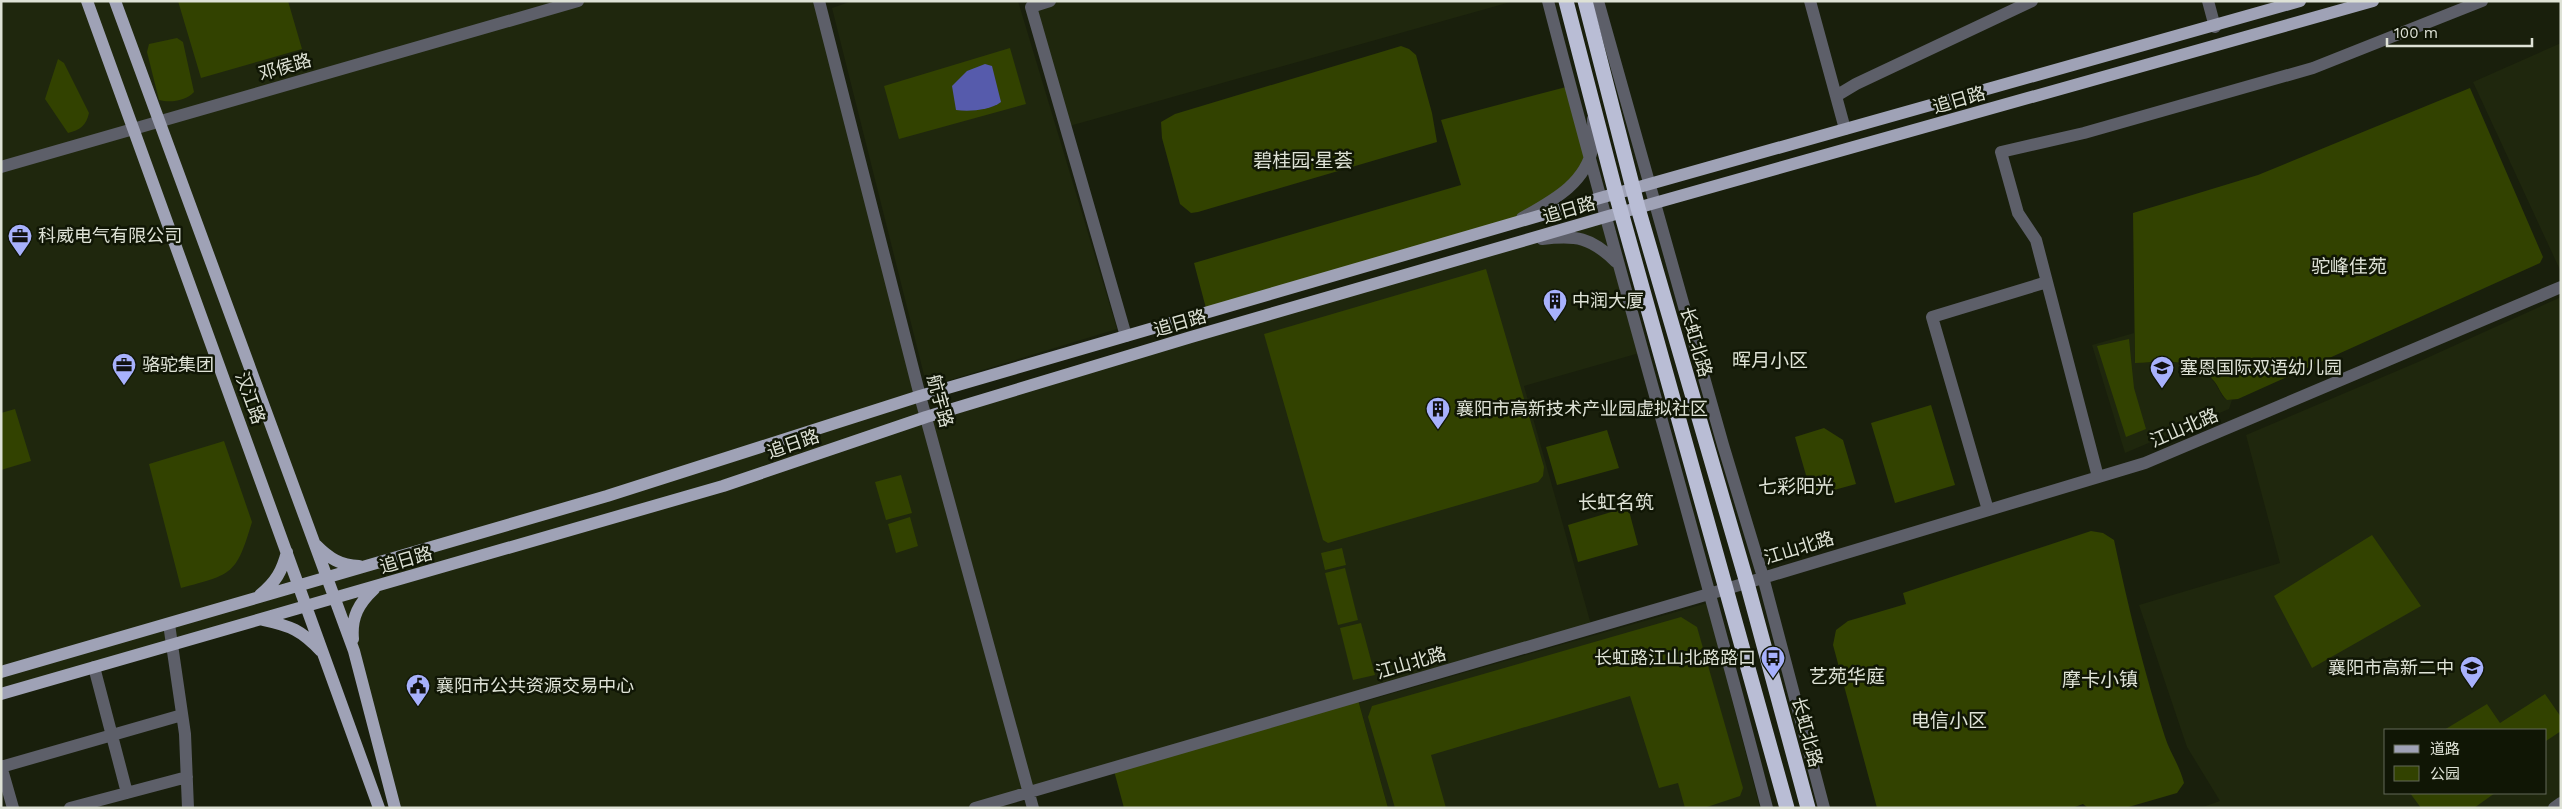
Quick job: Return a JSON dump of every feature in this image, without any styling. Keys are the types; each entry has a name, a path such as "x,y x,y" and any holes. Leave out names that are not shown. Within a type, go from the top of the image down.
{"highway":[{"name":"长虹北路","path":"1566,1 1643,290 1719,591 1786,808"},
{"name":"长虹北路","path":"1595,1 1638,208 1747,583 1808,808"}],"main road":[{"name":"汉江路","path":"87,1 379,808"},
{"name":"汉江路","path":"115,1 354,651 395,808"},
{"name":"追日路","path":"1,672 607,496 920,396 1600,198 2214,27 2300,1"},
{"name":"追日路","path":"1,694 723,486 926,417 1605,217 2373,1"},
{"path":"314,543 329,558 343,565 367,566"},
{"path":"255,599 274,584 282,569 287,552"},
{"path":"354,651 352,625 357,609 363,599 377,586"},
{"path":"261,619 284,625 304,634 325,655"}],"street":[{"name":"邓侯路","path":"1,167 578,1"},
{"name":"航宇路","path":"818,1 920,396 1033,808"},
{"path":"1050,1 1032,7 1126,336"},
{"path":"1548,1 1618,264 1719,591 1767,808"},
{"path":"1595,1 1651,184 1723,445 1763,577 1824,808"},
{"path":"1810,1 1846,129"},
{"path":"1836,96 1856,84 2032,1"},
{"path":"2208,1 2214,27"},
{"path":"2098,478 2036,240 2018,214 2001,152 2084,133 2313,68 2482,1"},
{"path":"1512,224 1559,198 1578,179 1590,159 1594,145 1592,102"},
{"path":"1522,242 1566,236 1589,241 1618,264 1643,290"},
{"path":"1988,510 1932,318 2047,282"},
{"name":"江山北路","path":"975,808 1747,583 2098,478 2155,459 2561,286"},
{"path":"169,624 182,716 188,808"},
{"path":"94,667 127,792"},
{"path":"13,808 1,767 182,716"},
{"path":"70,808 187,777"},
{"path":"2554,808 2561,803"}],"shaded area":[{"path":"1,1 819,1 926,417 1605,217 1643,352 1524,386 1592,628 970,808 400,808 334,598 1,694"},
{"path":"852,1 1018,1 1117,329 927,387 832,8"},
{"path":"1026,1 1514,1 1066,127 1031,7"},
{"path":"2561,43 2561,272 2473,82"},
{"path":"985,64 992,66 1001,102 980,110 956,110 952,86 967,71"},
{"path":"2561,297 2561,800 2550,808 2200,808 2220,801 2187,747 2139,605 2280,563 2246,435 2418,362"},
{"name":"塞恩国际双语幼儿园","path":"2134,333 2135,363 2188,362 2204,371 2215,383 2223,397 2227,400 2232,400 2229,409 2125,453 2092,345"},
{"path":"1707,603 1760,808 1388,808 1359,703"}],"green space":[{"path":"178,1 288,1 302,49 201,78"},
{"path":"177,38 183,42 194,92 178,100 159,100 147,52 149,44"},
{"path":"1401,46 1409,49 1416,55 1432,113 1437,142 1198,212 1191,213 1180,204 1162,138 1161,122 1175,114"},
{"path":"1010,48 1026,104 899,139 884,86"},
{"path":"58,59 64,63 89,113 82,127 68,133 45,99"},
{"path":"1570,86 1589,159 1578,179 1512,223 1207,312 1194,263 1461,185 1441,120"},
{"path":"2470,88 2543,257 2540,263 2238,399 2227,400 2206,373 2187,364 2178,362 2135,363 2133,213 2258,175"},
{"path":"1486,269 1544,467 1543,476 1538,482 1328,543 1323,540 1264,334"},
{"path":"2129,339 2134,388 2146,429 2126,437 2097,346"},
{"path":"1931,405 1955,485 1895,503 1871,423"},
{"path":"15,409 31,461 1,470 1,413"},
{"path":"1824,428 1843,440 1856,484 1812,496 1795,437"},
{"path":"1607,430 1619,468 1557,485 1546,447"},
{"path":"224,441 252,522 241,553 230,570 212,579 181,588 149,464"},
{"path":"901,475 912,513 886,520 875,482"},
{"path":"1628,507 1638,545 1578,562 1568,525"},
{"path":"910,517 918,546 896,553 888,524"},
{"path":"2091,531 2103,533 2114,540 2150,688 2167,743 2184,783 2177,793 2125,808 2088,808 2083,804 2072,808 1877,808 1833,645 1836,630 1848,621 1906,604 1903,593"},
{"path":"2372,535 2421,606 2312,668 2274,596"},
{"path":"1342,548 1346,565 1325,570 1321,553"},
{"path":"1345,568 1358,620 1338,625 1325,573"},
{"path":"1681,617 1697,627 1743,788 1740,796 1704,808 1685,808 1678,783 1659,788 1630,696 1431,755 1446,808 1395,808 1368,717 1372,706"},
{"path":"1361,623 1375,675 1353,680 1340,628"},
{"path":"2545,694 2561,717 2561,731 2547,740 2547,729 2446,729 2487,704 2500,723"},
{"path":"1357,696 1388,808 1124,808 1113,767"},
{"path":"2411,794 2494,794 2474,808 2421,808"}],"place":[{"name":"科威电气有限公司","path":"20,257"},
{"name":"中润大厦","path":"1555,322"},
{"name":"骆驼集团","path":"124,386"},
{"name":"塞恩国际双语幼儿园","path":"2162,389"},
{"name":"襄阳市高新技术产业园虚拟社区","path":"1438,430"},
{"name":"长虹路江山北路路口","path":"1773,679"},
{"name":"襄阳市高新二中","path":"2472,689"},
{"name":"襄阳市公共资源交易中心","path":"418,707"}],"district":[{"name":"碧桂园·星荟","path":"1303,160"},
{"name":"驼峰佳苑","path":"2349,266"},
{"name":"晖月小区","path":"1770,360"},
{"name":"七彩阳光","path":"1796,486"},
{"name":"长虹名筑","path":"1616,502"},
{"name":"艺苑华庭","path":"1847,676"},
{"name":"摩卡小镇","path":"2100,679"},
{"name":"电信小区","path":"1949,720"}]}
